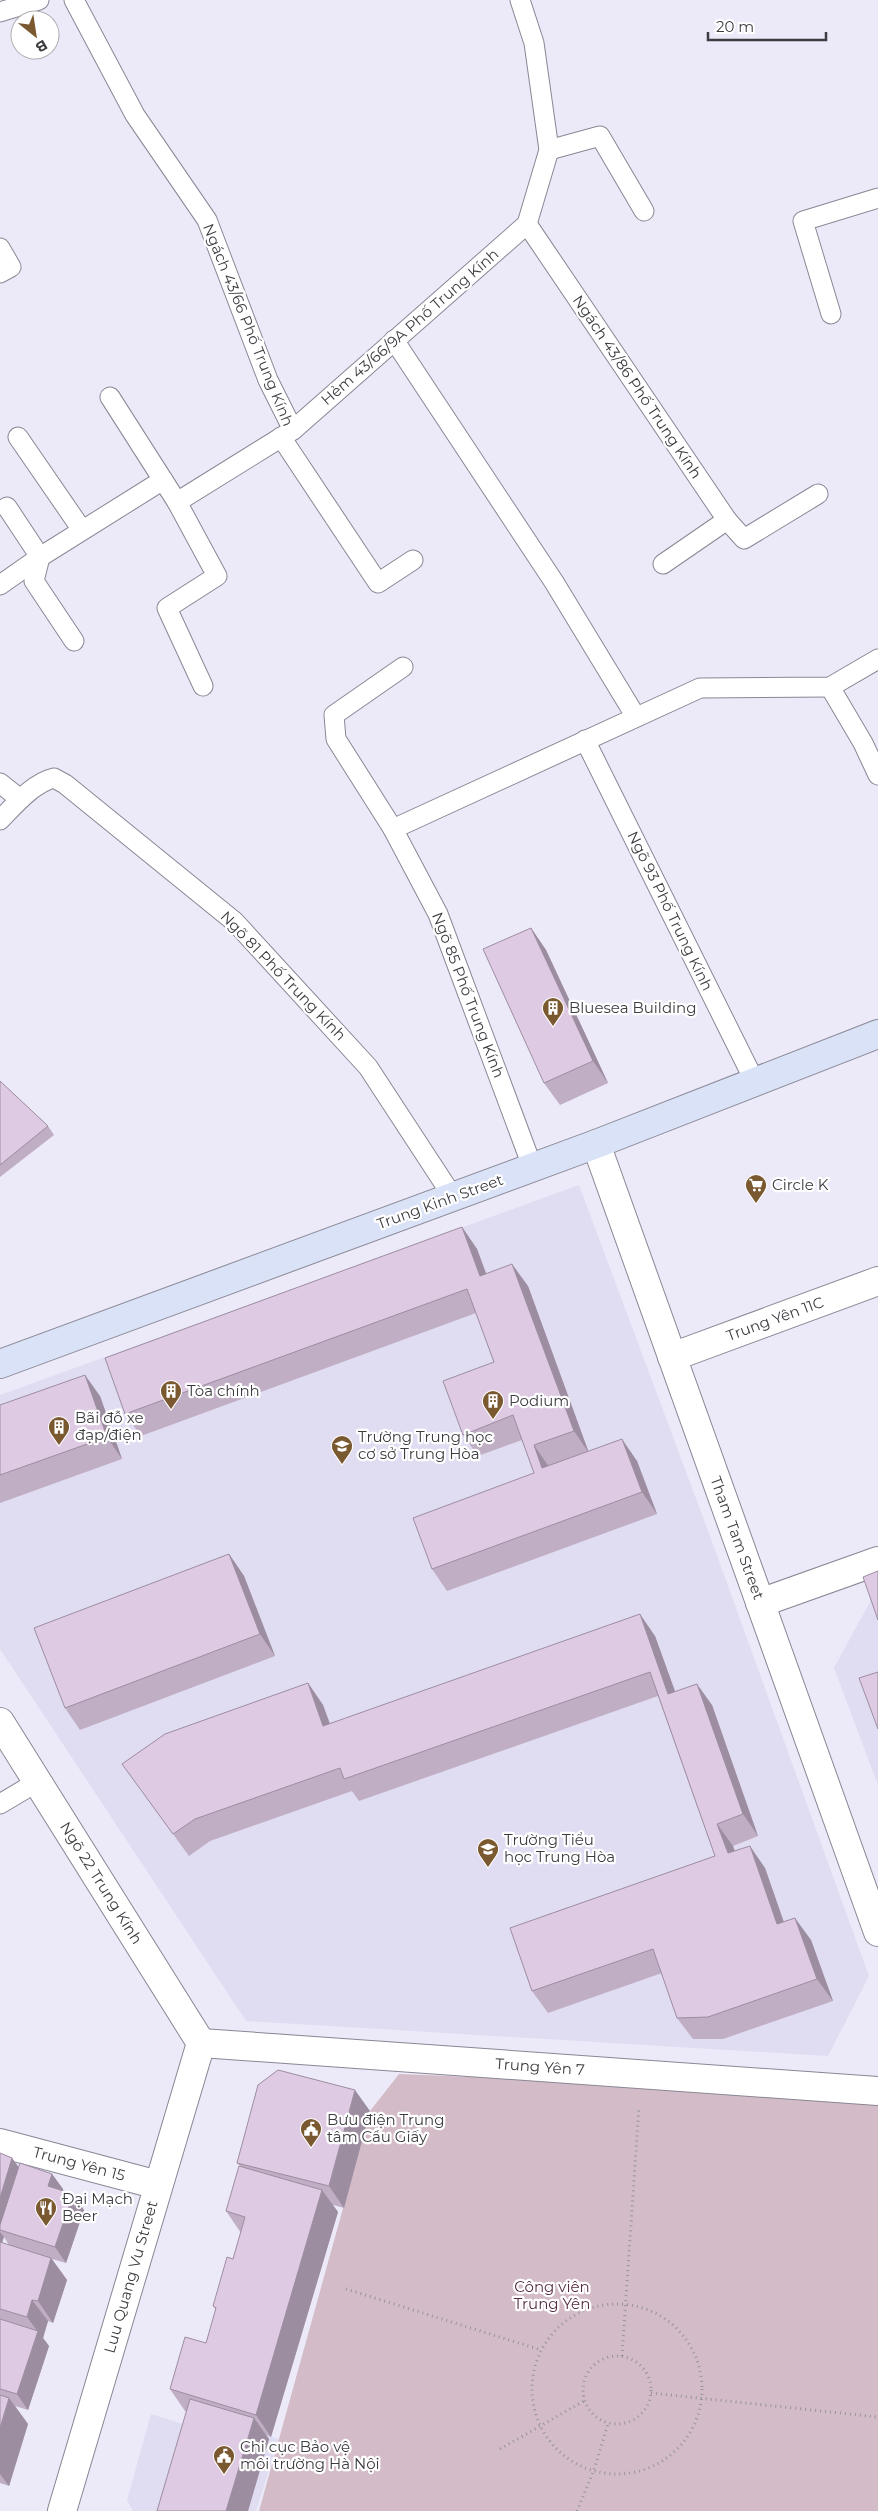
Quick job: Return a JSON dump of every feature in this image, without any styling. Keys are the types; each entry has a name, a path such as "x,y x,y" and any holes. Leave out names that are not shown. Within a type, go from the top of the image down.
{"main road":[{"name":"Trung Kinh Street","path":"0,1364 532,1166 596,1144 878,1034"}],"street":[{"name":"Tham Tam Street","path":"596,1144 878,1932"},
{"name":"Trung Yên 11C","path":"672,1357 878,1281"},
{"path":"760,1603 878,1562"},
{"name":"Ngõ 22 Trung Kính","path":"0,1722 201,2043"},
{"name":"Trung Yên 7","path":"201,2043 878,2091"},
{"name":"Luu Quang Vu Street","path":"62,2511 201,2043"},
{"name":"Trung Yên 15","path":"0,2143 158,2185"}],"lane":[{"path":"0,12 39,0"},
{"name":"Ngách 43/66 Phố Trung Kính","path":"74,0 135,116 207,220 287,434 177,502"},
{"path":"520,0 534,42 549,150 527,224"},
{"path":"549,150 600,136 644,211"},
{"path":"831,314 803,221 878,198"},
{"name":"Hẻm 43/66/9A Phố Trung Kính","path":"287,434 527,224"},
{"name":"Ngách 43/86 Phố Trung Kính","path":"527,224 727,520 744,539 818,494"},
{"path":"0,248 12,267 0,273"},
{"path":"394,340 538,557 636,717"},
{"path":"110,397 177,502 217,576 167,608 203,686"},
{"path":"287,434 378,583 413,560"},
{"path":"18,437 82,530"},
{"path":"0,585 40,557 163,480"},
{"path":"7,507 40,557 34,581 74,641"},
{"path":"663,564 727,520"},
{"path":"393,829 700,688 830,687 878,659"},
{"name":"Ngõ 85 Phố Trung Kính","path":"403,667 334,715 336,738 393,829 438,914 532,1166"},
{"path":"830,687 863,743 878,775"},
{"name":"Ngõ 93 Phố Trung Kính","path":"585,740 755,1082"},
{"name":"Ngõ 81 Phố Trung Kính","path":"0,820 20,799 44,781 54,778 59,780 235,922 368,1067 453,1197"},
{"path":"0,783 20,799"},
{"path":"0,1804 37,1782"}],"path":[{"path":"622,2356 641,2074"},
{"path":"346,2289 541,2350"},
{"path":"605,2304 625,2304 632,2304 660,2314 683,2333 698,2358 704,2387 699,2416 685,2442 662,2462 634,2473 605,2474 579,2466 557,2450 540,2426 532,2403 532,2376 541,2350 557,2328 579,2312 605,2304"},
{"path":"610,2356 622,2356 633,2359 642,2366 648,2376 651,2393 647,2407 639,2416 630,2422 619,2425 608,2424 598,2419 589,2411 584,2401 582,2389 584,2378 590,2368 600,2360 610,2356"},
{"path":"651,2393 878,2417"},
{"path":"500,2449 584,2401"},
{"path":"577,2511 594,2470 608,2424"}],"shaded area":[{"path":"579,1185 710,1536 869,1976 828,2056 246,2021 0,1649 0,1395"},
{"path":"878,1597 878,1785 834,1668 871,1600"},
{"path":"151,2414 193,2427 197,2415 279,2439 256,2511 133,2511 127,2500"}],"green space":[{"name":"Công viên Trung Yên","path":"399,2074 878,2093 878,2511 259,2511 370,2111"}],"building":[{"name":"Bluesea Building","path":"531,928 593,1061 544,1083 483,949"},
{"path":"0,1081 48,1126 0,1165"},
{"path":"462,1227 480,1276 512,1264 574,1431 534,1445 542,1468 622,1439 642,1492 432,1569 413,1518 534,1473 513,1415 463,1435 443,1381 494,1362 467,1289 125,1414 105,1358"},
{"path":"85,1375 107,1437 0,1475 0,1405"},
{"path":"229,1554 260,1634 65,1708 34,1628"},
{"path":"878,1571 878,1620 863,1577"},
{"path":"640,1614 668,1694 697,1684 743,1814 717,1824 728,1853 750,1846 777,1924 795,1918 817,1979 708,2017 677,2018 653,1949 532,1991 510,1928 715,1856 650,1672 344,1779 340,1768 195,1819 173,1834 122,1764 165,1734 308,1683 323,1726"},
{"path":"878,1672 878,1729 859,1678"},
{"name":"Bưu điện Trung tâm Cầu Giấy","path":"278,2070 355,2090 329,2186 237,2163 258,2085"},
{"path":"0,2153 12,2158 0,2198"},
{"name":"Đại Mạch Beer","path":"20,2163 52,2174 48,2186 73,2194 55,2247 0,2230"},
{"path":"239,2166 322,2190 256,2415 170,2389 185,2337 206,2343 216,2308 213,2306 227,2257 233,2259 245,2217 226,2211"},
{"path":"0,2242 51,2258 38,2301 32,2300 27,2317 0,2309"},
{"path":"0,2319 38,2331 17,2394 0,2389"},
{"path":"0,2395 9,2398 0,2428"},
{"path":"190,2399 254,2418 226,2511 157,2511"}],"place":[{"name":"Bluesea Building","path":"553,1027"},
{"name":"Circle K","path":"756,1204"},
{"name":"Tòa chính","path":"171,1410"},
{"name":"Podium","path":"493,1420"},
{"name":"Bãi đỗ xe đạp/điện","path":"59,1446"},
{"name":"Trường Trung học cơ sở Trung Hòa","path":"342,1465"},
{"name":"Trường Tiểu học Trung Hòa","path":"488,1868"},
{"name":"Bưu điện Trung tâm Cầu Giấy","path":"311,2148"},
{"name":"Đại Mạch Beer","path":"46,2227"},
{"name":"Chi cục Bảo vệ môi trường Hà Nội","path":"224,2475"}]}
